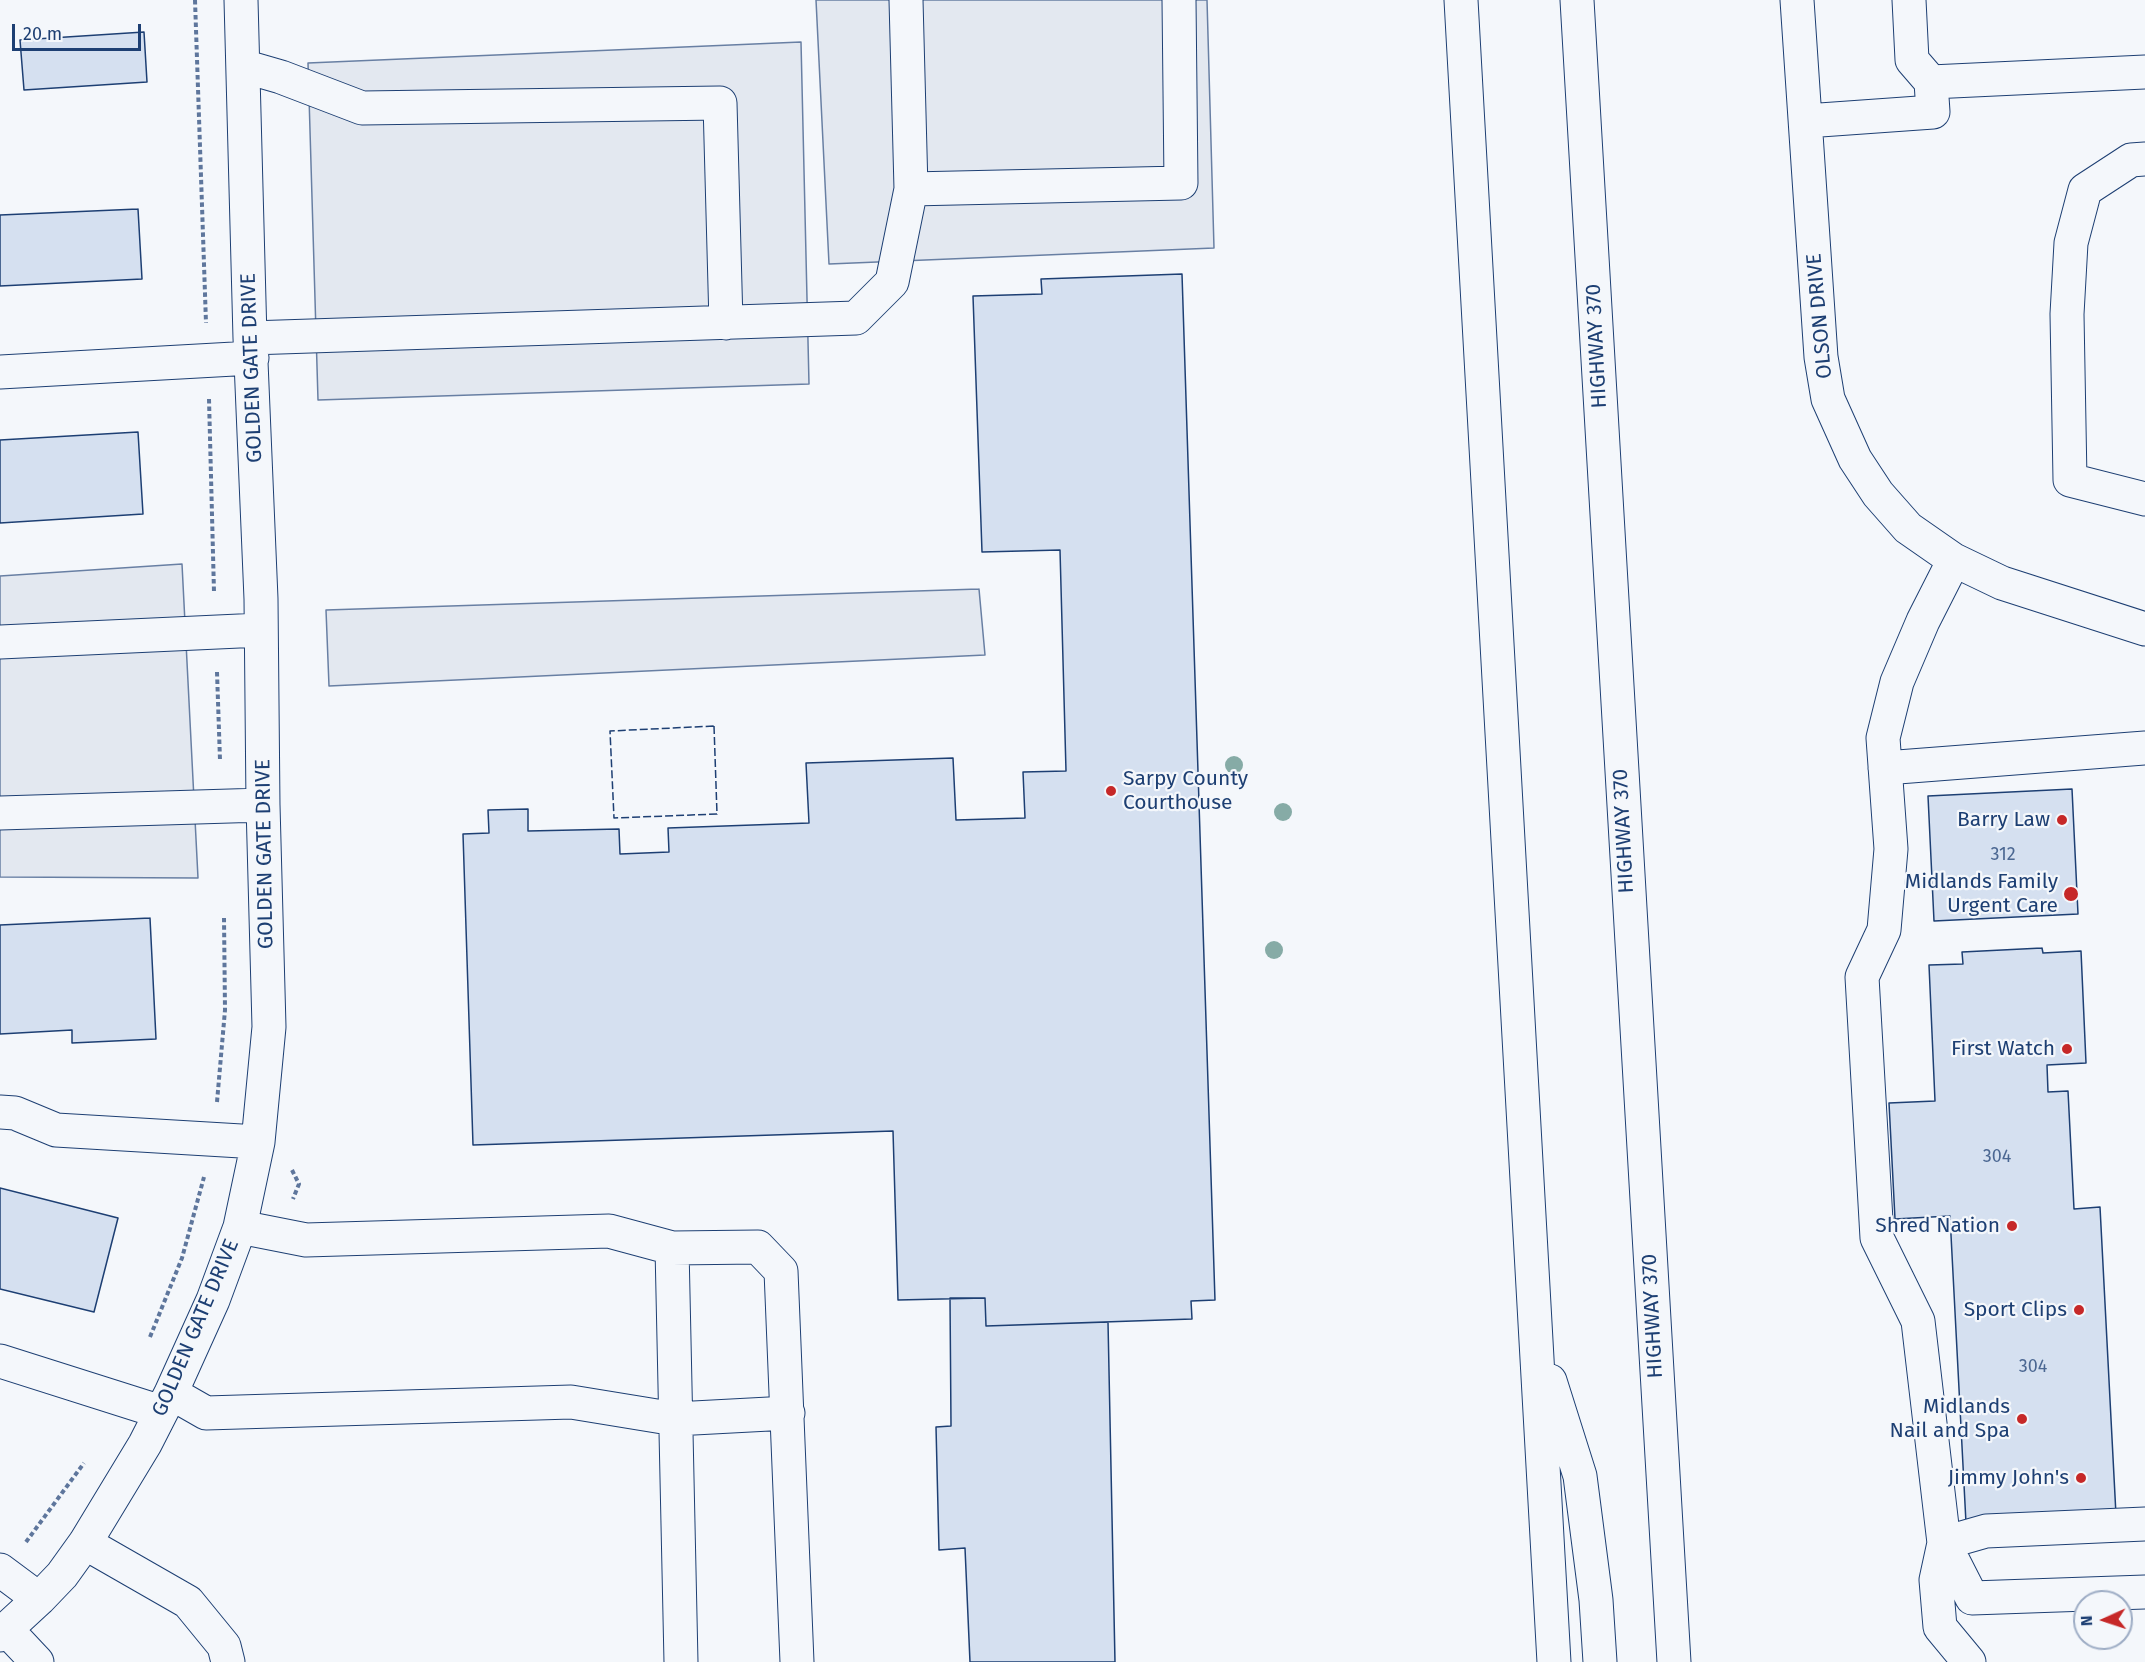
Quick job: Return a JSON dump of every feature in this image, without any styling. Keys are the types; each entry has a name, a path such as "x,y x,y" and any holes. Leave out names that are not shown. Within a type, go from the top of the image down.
{"main road":[{"name":"GOLDEN GATE DRIVE","path":"3,1632 62,1575 85,1543 145,1444 213,1300 240,1227 258,1142 269,1027 261,630 241,0"},
{"path":"0,372 251,348 726,322 856,318 892,282 911,189 906,0"},
{"path":"911,189 1181,183 1179,0"},
{"path":"1461,0 1554,1662"},
{"name":"HIGHWAY 370","path":"1577,0 1674,1662"},
{"name":"OLSON DRIVE","path":"1797,0 1821,357 1828,399 1855,459 1878,494 1908,528 1954,560 2002,583 2145,629"},
{"path":"1806,121 1933,112 1931,82 1912,60 1909,0"},
{"path":"243,66 281,77 362,108 720,103 726,322"},
{"path":"1931,82 2145,72"},
{"path":"2145,159 2132,159 2085,190 2071,243 2067,314 2070,480 2145,499"},
{"path":"1954,560 1923,621 1897,682 1883,738 1891,849 1884,930 1862,977 1877,1238 1918,1321 1944,1543 1936,1580 1940,1627 1969,1662"},
{"path":"0,642 261,630"},
{"path":"1885,768 2145,748"},
{"path":"0,813 263,805"},
{"path":"0,1112 15,1113 56,1130 258,1142"},
{"path":"240,1227 306,1240 609,1231 672,1248 758,1247 781,1271 797,1662"},
{"path":"672,1248 681,1662"},
{"path":"1535,1333 1580,1476 1596,1600 1600,1662"},
{"path":"0,1361 206,1413 571,1402 675,1419 788,1413"},
{"path":"1944,1543 1986,1531 2145,1524"},
{"path":"85,1543 188,1602 224,1646 228,1662"},
{"path":"1944,1543 1972,1598 2145,1592"},
{"path":"0,1570 39,1599"},
{"path":"3,1632 37,1662"}],"shaded area":[{"path":"816,0 1207,0 1214,248 829,264"},
{"path":"801,42 809,384 318,400 308,63"},
{"path":"182,564 198,878 0,877 0,576"},
{"path":"979,589 985,655 329,686 326,610"}],"building":[{"path":"144,32 147,82 24,90 20,40"},
{"path":"138,209 142,279 0,286 0,215"},
{"name":"Sarpy County Courthouse","path":"1182,274 1215,1300 1191,1301 1192,1319 986,1326 985,1298 898,1300 893,1131 473,1145 463,834 489,833 488,810 528,809 528,831 619,829 620,854 669,852 668,828 809,823 806,763 953,758 956,820 1025,818 1023,772 1066,771 1060,550 982,552 973,296 1042,294 1041,279"},
{"path":"138,432 143,514 0,523 0,440"},
{"path":"2072,789 2078,914 1934,921 1928,796"},
{"path":"150,918 156,1039 72,1043 72,1030 0,1034 0,925"},
{"path":"2042,948 2043,953 2081,951 2086,1063 2047,1065 2048,1092 2068,1091 2074,1209 2100,1207 2116,1515 1966,1523 1950,1216 1895,1219 1889,1103 1935,1101 1929,965 1963,964 1962,952"},
{"path":"0,1188 118,1218 94,1312 0,1289"},
{"path":"950,1298 985,1298 986,1326 1108,1322 1115,1662 970,1662 965,1548 939,1550 936,1427 951,1426"}],"fence":[{"path":"714,726 717,814 614,818 610,731 714,726"}],"place":[{"name":"Sarpy County Courthouse","path":"1111,791"},
{"name":"Barry Law","path":"2062,820"},
{"name":"Midlands Family Urgent Care","path":"2071,894"},
{"name":"First Watch","path":"2067,1049"},
{"name":"Shred Nation","path":"2012,1226"},
{"name":"Sport Clips","path":"2079,1310"},
{"name":"Midlands Nail and Spa","path":"2022,1419"},
{"name":"Jimmy John's","path":"2081,1478"}]}
